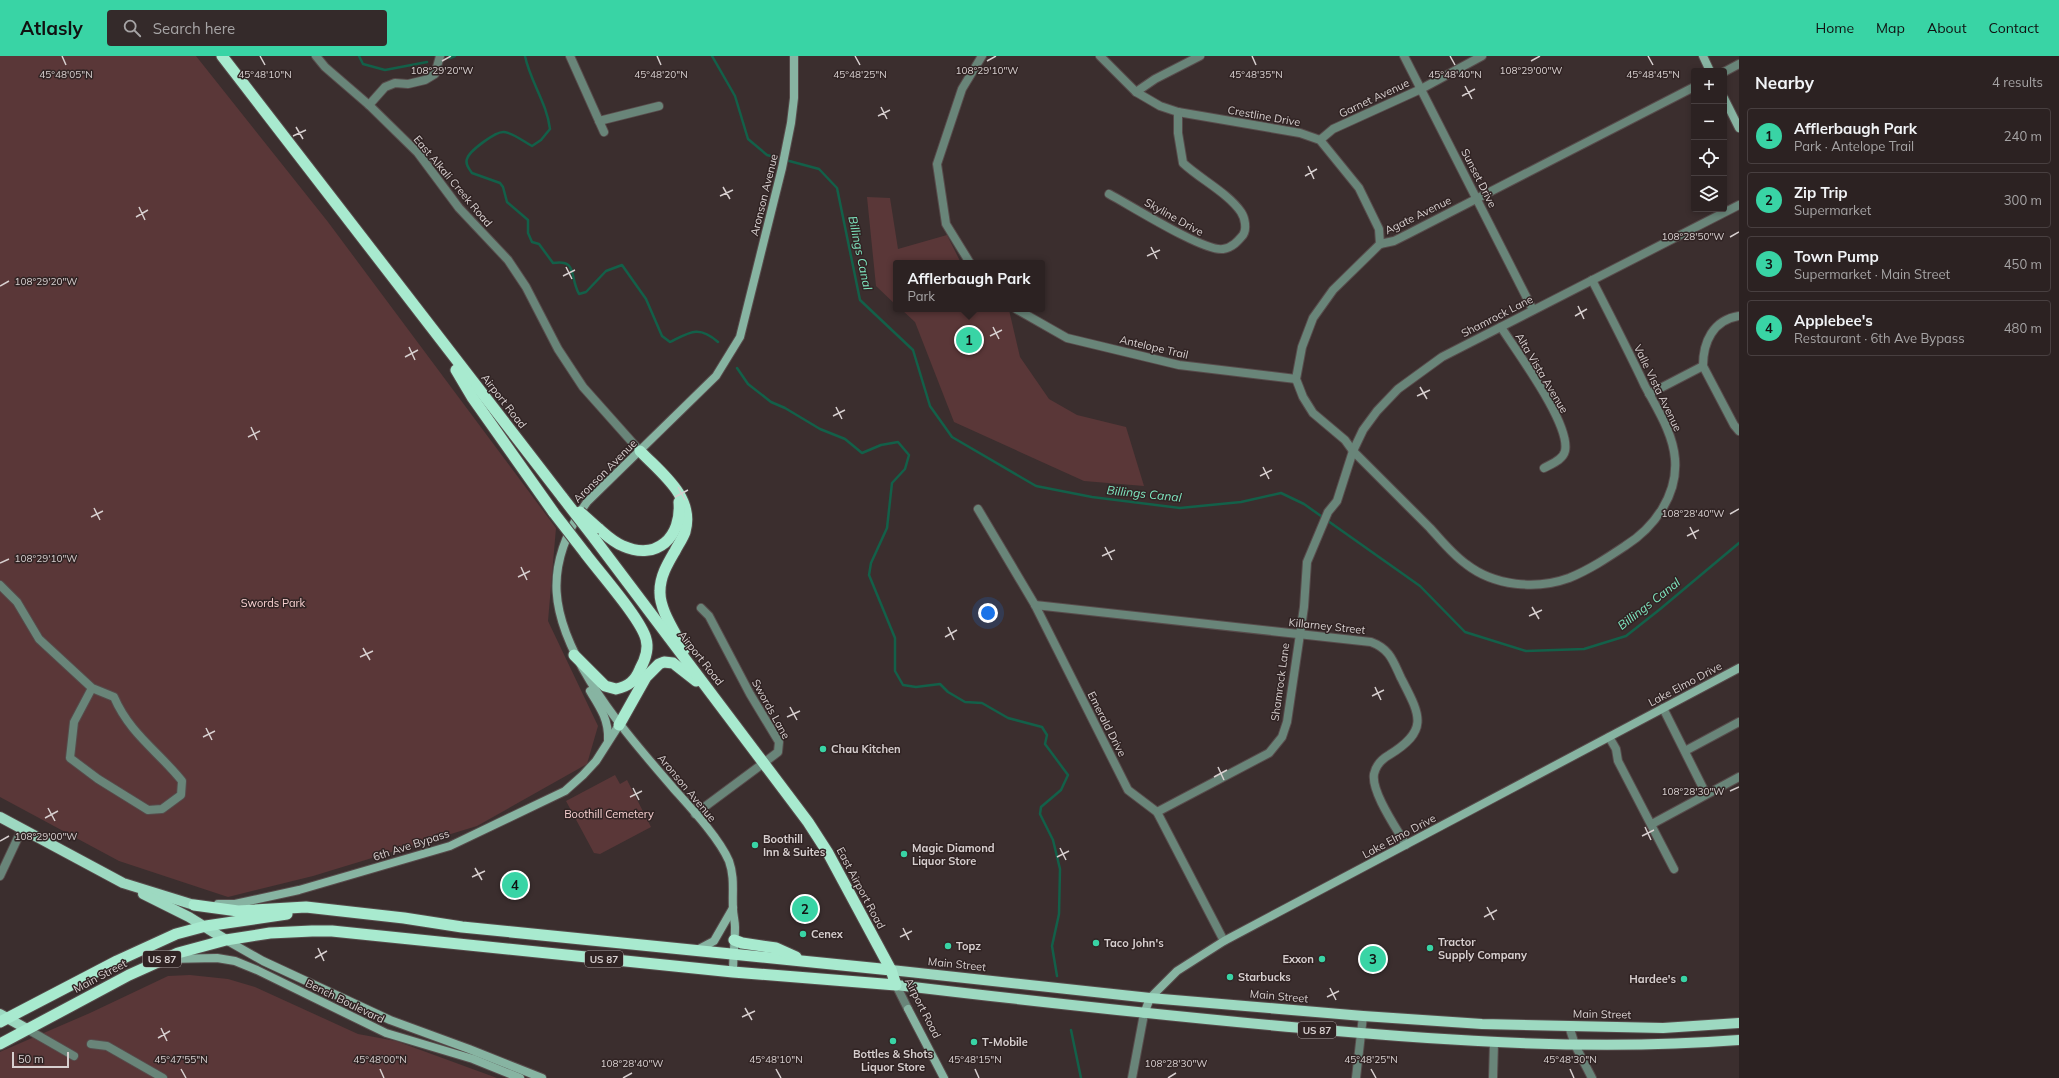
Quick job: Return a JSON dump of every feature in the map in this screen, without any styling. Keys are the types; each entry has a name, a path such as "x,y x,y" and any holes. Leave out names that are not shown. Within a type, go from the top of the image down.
{"highway":[{"name":"Airport Road","path":"222,56 563,498 596,533 696,673 765,762"},
{"path":"437,336 472,397 554,513 636,621 647,640 646,652 640,669 631,684 616,690 605,686 574,655"},
{"path":"640,451 676,490 685,506 687,520 685,533 661,578 660,591 666,612 696,673"},
{"path":"596,533 623,546 644,551 659,547 670,538 678,524 680,507 676,490"},
{"path":"619,725 653,667 664,662 673,663 682,668 715,697"},
{"name":"East Airport Road","path":"765,762 804,816 828,853 891,970"},
{"path":"194,905 238,911 306,907 325,910"},
{"name":"US 87","path":"206,926 284,914 306,914 325,910 404,918 462,927 891,970"},
{"name":"Main Street","path":"3,1018 117,960 176,934 206,926"},
{"name":"Main Street","path":"0,1044 160,960 197,947 226,940 270,933 312,931 733,972"},
{"path":"734,940 742,943 776,948 804,961"},
{"name":"Airport Road","path":"891,970 896,985"},
{"name":"US 87","path":"733,972 896,985"}],"main road":[{"name":"Aronson Avenue","path":"733,972 734,880 728,859 695,814 619,725 574,655 562,624 556,588 560,556 575,519 587,502 706,388 724,366 740,336 787,146 794,98 794,56"},
{"path":"1703,56 1709,68"},
{"path":"1727,104 1739,128"},
{"path":"574,655 590,690 606,719 608,741"},
{"name":"Lake Elmo Drive","path":"1144,1014 1150,998 1177,971 1224,941 1739,668"},
{"name":"6th Ave Bypass","path":"194,905 235,904 299,890 450,846 565,791 584,775 596,761 619,725"},
{"path":"0,817 206,926 247,953 390,1020 542,1078"},
{"path":"122,882 194,905"},
{"name":"Aronson Avenue","path":"696,950 714,941 733,908"},
{"name":"Bench Boulevard","path":"160,960 216,958 235,962 257,970 386,1033 473,1059 520,1078"},
{"name":"Main Street","path":"891,970 1150,998 1363,1016 1482,1024 1663,1028 1739,1023"},
{"name":"US 87","path":"896,985 1144,1014 1360,1034 1575,1045 1663,1044 1739,1040"},
{"name":"Airport Road","path":"908,1009 944,1078"},
{"path":"3,1018 27,1029"}],"street":[{"name":"East Alkali Creek Road","path":"316,56 325,67 369,105 418,153 459,208 508,260 526,287 558,349 583,387 640,451"},
{"path":"369,105 385,87 395,83 408,84 424,80 435,74 440,56"},
{"path":"570,56 604,132"},
{"path":"968,260 946,224 937,164 962,89 982,56"},
{"name":"Crestline Drive","path":"1100,56 1136,92 1160,106 1178,112 1300,133 1320,140"},
{"path":"1136,92 1155,79 1200,56"},
{"name":"Sunset Drive","path":"1404,56 1533,310"},
{"name":"Garnet Avenue","path":"1320,140 1333,129 1420,89 1482,56"},
{"path":"1727,70 1739,64"},
{"name":"Agate Avenue","path":"1296,379 1302,347 1313,318 1333,290 1380,244 1394,241 1691,89"},
{"path":"599,121 659,106"},
{"name":"Skyline Drive","path":"1109,194 1204,246 1223,249 1236,244 1244,233 1245,223 1242,213 1234,204 1183,163 1178,133 1178,112"},
{"path":"1320,140 1359,188 1379,229 1380,244"},
{"name":"Shamrock Lane","path":"1157,812 1269,753 1282,738 1287,722 1298,634 1304,607 1307,562 1328,512 1337,501 1353,451 1368,424 1398,389 1442,357 1739,204"},
{"name":"Valle Vista Avenue","path":"1353,451 1465,564 1496,580 1513,583 1550,582 1568,578 1596,565 1632,542 1646,531 1659,514 1669,496 1674,477 1675,459 1665,425 1592,280"},
{"name":"Antelope Trail","path":"1021,312 1067,338 1179,365 1296,379"},
{"path":"1739,316 1723,322 1711,333 1705,347 1704,366 1734,425 1739,431"},
{"name":"Alta Vista Avenue","path":"1501,327 1558,418 1565,444 1564,452 1560,458 1544,468"},
{"path":"1649,394 1704,366"},
{"path":"1296,379 1303,397 1313,413 1345,440 1353,451"},
{"name":"Emerald Drive","path":"978,509 1035,605 1128,790 1157,812 1224,941"},
{"path":"0,585 18,602 39,639 92,688 114,697 121,714 138,736 166,761 182,781 181,795 162,810 148,810 98,779 70,758 74,722 92,688"},
{"name":"Killarney Street","path":"1035,605 1371,642 1382,646 1394,663 1415,705 1418,722 1413,736 1405,745 1384,758 1378,765 1374,774 1375,785 1381,799 1406,845"},
{"name":"Swords Lane","path":"695,814 778,752 780,746 750,694 709,616 701,608"},
{"path":"1662,708 1706,794"},
{"path":"1685,751 1739,722"},
{"path":"1609,737 1616,749 1618,761 1674,869"},
{"path":"1652,824 1739,777"},
{"path":"0,876 22,829"},
{"name":"Airport Road","path":"896,985 908,1009"},
{"name":"Lake Elmo Drive","path":"1132,1078 1144,1014"},
{"path":"1356,1078 1363,1016"},
{"path":"1569,1026 1575,1045 1592,1078"},
{"path":"27,1029 74,1056"},
{"path":"1493,1078 1494,1042"},
{"path":"91,1044 107,1046 163,1078"}],"green space":[{"name":"Swords Park","path":"0,56 196,56 328,222 556,528 548,621 598,726 587,764 477,826 313,876 228,897 119,861 0,797"},
{"path":"867,197 890,198 898,249 947,235 960,260 893,260 893,302 876,286"},
{"path":"904,312 1009,312 1020,357 1049,399 1077,415 1126,427 1144,486 1084,481 954,422 915,322"},
{"name":"Boothill Cemetery","path":"615,775 620,784 627,780 651,827 600,854 594,853 566,801"},
{"path":"190,975 228,979 255,987 358,1034 396,1041 497,1078 0,1078 0,1052 90,1013 168,976"}],"waterway":[{"path":"359,56 363,64 385,70 427,62"},
{"path":"450,58 455,56"},
{"path":"525,56 527,65 546,110 550,129 541,140 532,146 504,132 489,138 472,151 467,159 468,166 472,173 500,183 503,187 507,202 528,220 528,233 532,242 539,244 553,263 561,262 570,266 579,294 586,292 606,271 622,265 646,299 662,336 670,342 683,335 700,332 705,333 718,342"},
{"name":"Billings Canal","path":"712,56 735,96 748,139 767,155 819,169 837,188 860,300 913,350 930,406 952,437 1036,486 1092,497 1180,508 1241,502 1281,493 1304,504 1420,586 1465,632 1526,651 1584,649 1626,636 1739,543"},
{"path":"737,368 748,384 771,402 785,408 820,429 845,439 862,453 881,445 898,442 909,455 905,469 892,483 887,528 871,563 869,575 895,638 895,671 903,685 916,687 940,684 948,692 965,702 982,703 1008,718 1042,727 1047,735 1045,744 1068,775 1061,790 1041,807 1040,814 1053,840 1060,869 1059,914 1052,946 1057,976"},
{"path":"1071,1030 1081,1078"}],"place":[{"name":"Afflerbaugh Park","path":"969,340"},
{"name":"Chau Kitchen","path":"823,749"},
{"name":"Boothill Inn & Suites","path":"755,845"},
{"name":"Magic Diamond Liquor Store","path":"904,854"},
{"name":"Applebee's","path":"515,885"},
{"name":"Zip Trip","path":"805,909"},
{"name":"Cenex","path":"803,934"},
{"name":"Taco John's","path":"1096,943"},
{"name":"Topz","path":"948,946"},
{"name":"Tractor Supply Company","path":"1430,948"},
{"name":"Exxon","path":"1322,959"},
{"name":"Town Pump","path":"1373,959"},
{"name":"Starbucks","path":"1230,977"},
{"name":"Hardee's","path":"1684,979"},
{"name":"Bottles & Shots Liquor Store","path":"893,1041"},
{"name":"T-Mobile","path":"974,1042"}]}
